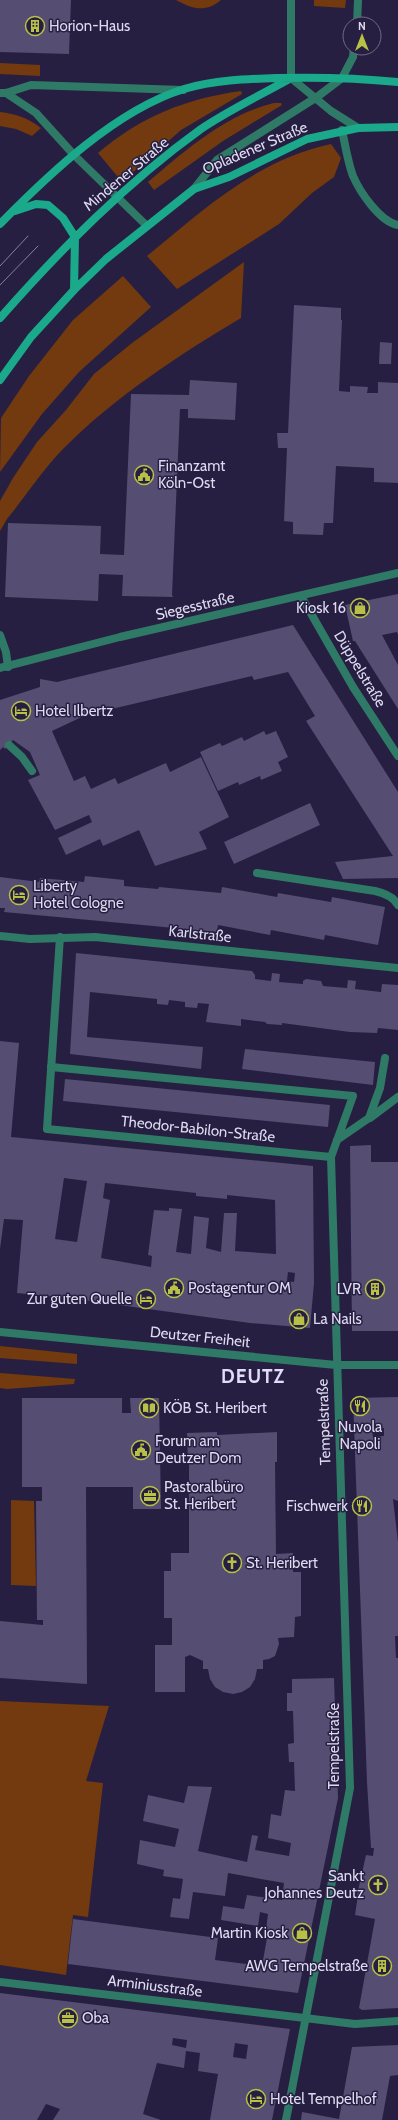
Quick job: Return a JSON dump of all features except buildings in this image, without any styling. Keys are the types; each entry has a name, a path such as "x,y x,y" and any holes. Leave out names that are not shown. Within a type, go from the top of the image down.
{"main road":[{"name":"Mindener Straße","path":"0,318 75,237 118,196 202,129 292,78"},
{"name":"Mindener Straße","path":"0,224 74,155 135,112 184,90 239,79 342,78"},
{"path":"342,78 398,82"},
{"name":"Opladener Straße","path":"194,189 229,177 307,139 342,130 398,127"},
{"path":"0,380 31,337 74,290 106,259 194,189"},
{"path":"12,212 36,204 48,205 63,218 75,237 74,290"}],"street":[{"path":"291,0 292,78 317,97 331,111 358,128"},
{"path":"357,16 358,0"},
{"path":"194,189 217,160 317,97 342,78 353,56"},
{"path":"3,93 31,85 184,90"},
{"path":"3,93 36,113 74,155 118,196 147,226"},
{"path":"342,130 353,175 376,210 386,221 398,225"},
{"name":"Siegesstraße","path":"4,667 120,637 398,573"},
{"name":"Düppelstraße","path":"301,596 353,687 398,756"},
{"path":"0,635 6,652 4,667"},
{"path":"9,745 22,757 32,771"},
{"path":"257,873 375,891 386,894 396,900 398,904"},
{"name":"Karlstraße","path":"0,936 30,939 95,937 398,968"},
{"name":"Theodor-Babilon-Straße","path":"60,937 47,1128 331,1157"},
{"path":"369,1118 380,1088 385,1058"},
{"path":"51,1067 353,1096 331,1157 336,1365"},
{"path":"337,1140 398,1097"},
{"name":"Deutzer Freiheit","path":"0,1332 336,1365 398,1365"},
{"name":"Tempelstraße","path":"286,2120 307,2019 350,1788 336,1365"},
{"name":"Arminiusstraße","path":"0,1982 355,2024 398,2021"}],"shaded area":[{"path":"176,0 221,0 210,7 199,8 188,6"},
{"path":"314,0 346,0 345,8 314,6"},
{"path":"0,63 40,65 40,76 0,74"},
{"path":"241,91 242,94 181,130 122,182 98,153 131,129 165,111 201,99"},
{"path":"274,103 281,103 282,105 223,141 154,190 148,182 207,135 239,116"},
{"path":"0,112 22,117 41,128 32,136 16,129 0,126"},
{"path":"331,144 341,158 334,177 312,193 279,224 177,289 147,256 211,204 255,174 304,151"},
{"path":"244,262 241,318 149,377 84,429 49,465 7,519 0,531 0,501 13,478 37,442 66,410 94,374 132,343"},
{"path":"123,276 151,307 79,372 42,414 0,472 1,418 29,376 73,320"},
{"path":"0,1346 77,1354 77,1364 0,1358"},
{"path":"0,1373 75,1379 74,1384 7,1389 0,1388"},
{"path":"11,1500 34,1501 36,1586 11,1585"},
{"path":"0,1701 109,1706 86,1781 103,1783 88,1917 73,1915 66,1975 0,1965"}],"tram line":[{"path":"0,266 28,236"},
{"path":"0,285 38,246"}],"place":[{"name":"Horion-Haus","path":"35,26"},
{"name":"Finanzamt Köln-Ost","path":"144,475"},
{"name":"Kiosk 16","path":"360,608"},
{"name":"Hotel Ilbertz","path":"21,711"},
{"name":"Liberty Hotel Cologne","path":"19,895"},
{"name":"Postagentur OM","path":"174,1288"},
{"name":"LVR","path":"375,1289"},
{"name":"Zur guten Quelle","path":"146,1299"},
{"name":"La Nails","path":"299,1319"},
{"name":"Nuvola Napoli","path":"360,1406"},
{"name":"KÖB St. Heribert","path":"149,1408"},
{"name":"Forum am Deutzer Dom","path":"141,1450"},
{"name":"Pastoralbüro St. Heribert","path":"150,1496"},
{"name":"Fischwerk","path":"362,1506"},
{"name":"St. Heribert","path":"232,1563"},
{"name":"Sankt Johannes Deutz","path":"378,1885"},
{"name":"Martin Kiosk","path":"302,1933"},
{"name":"AWG Tempelstraße","path":"382,1966"},
{"name":"Oba","path":"68,2018"},
{"name":"Hotel Tempelhof","path":"256,2099"}],"district":[{"name":"DEUTZ","path":"253,1376"}]}
